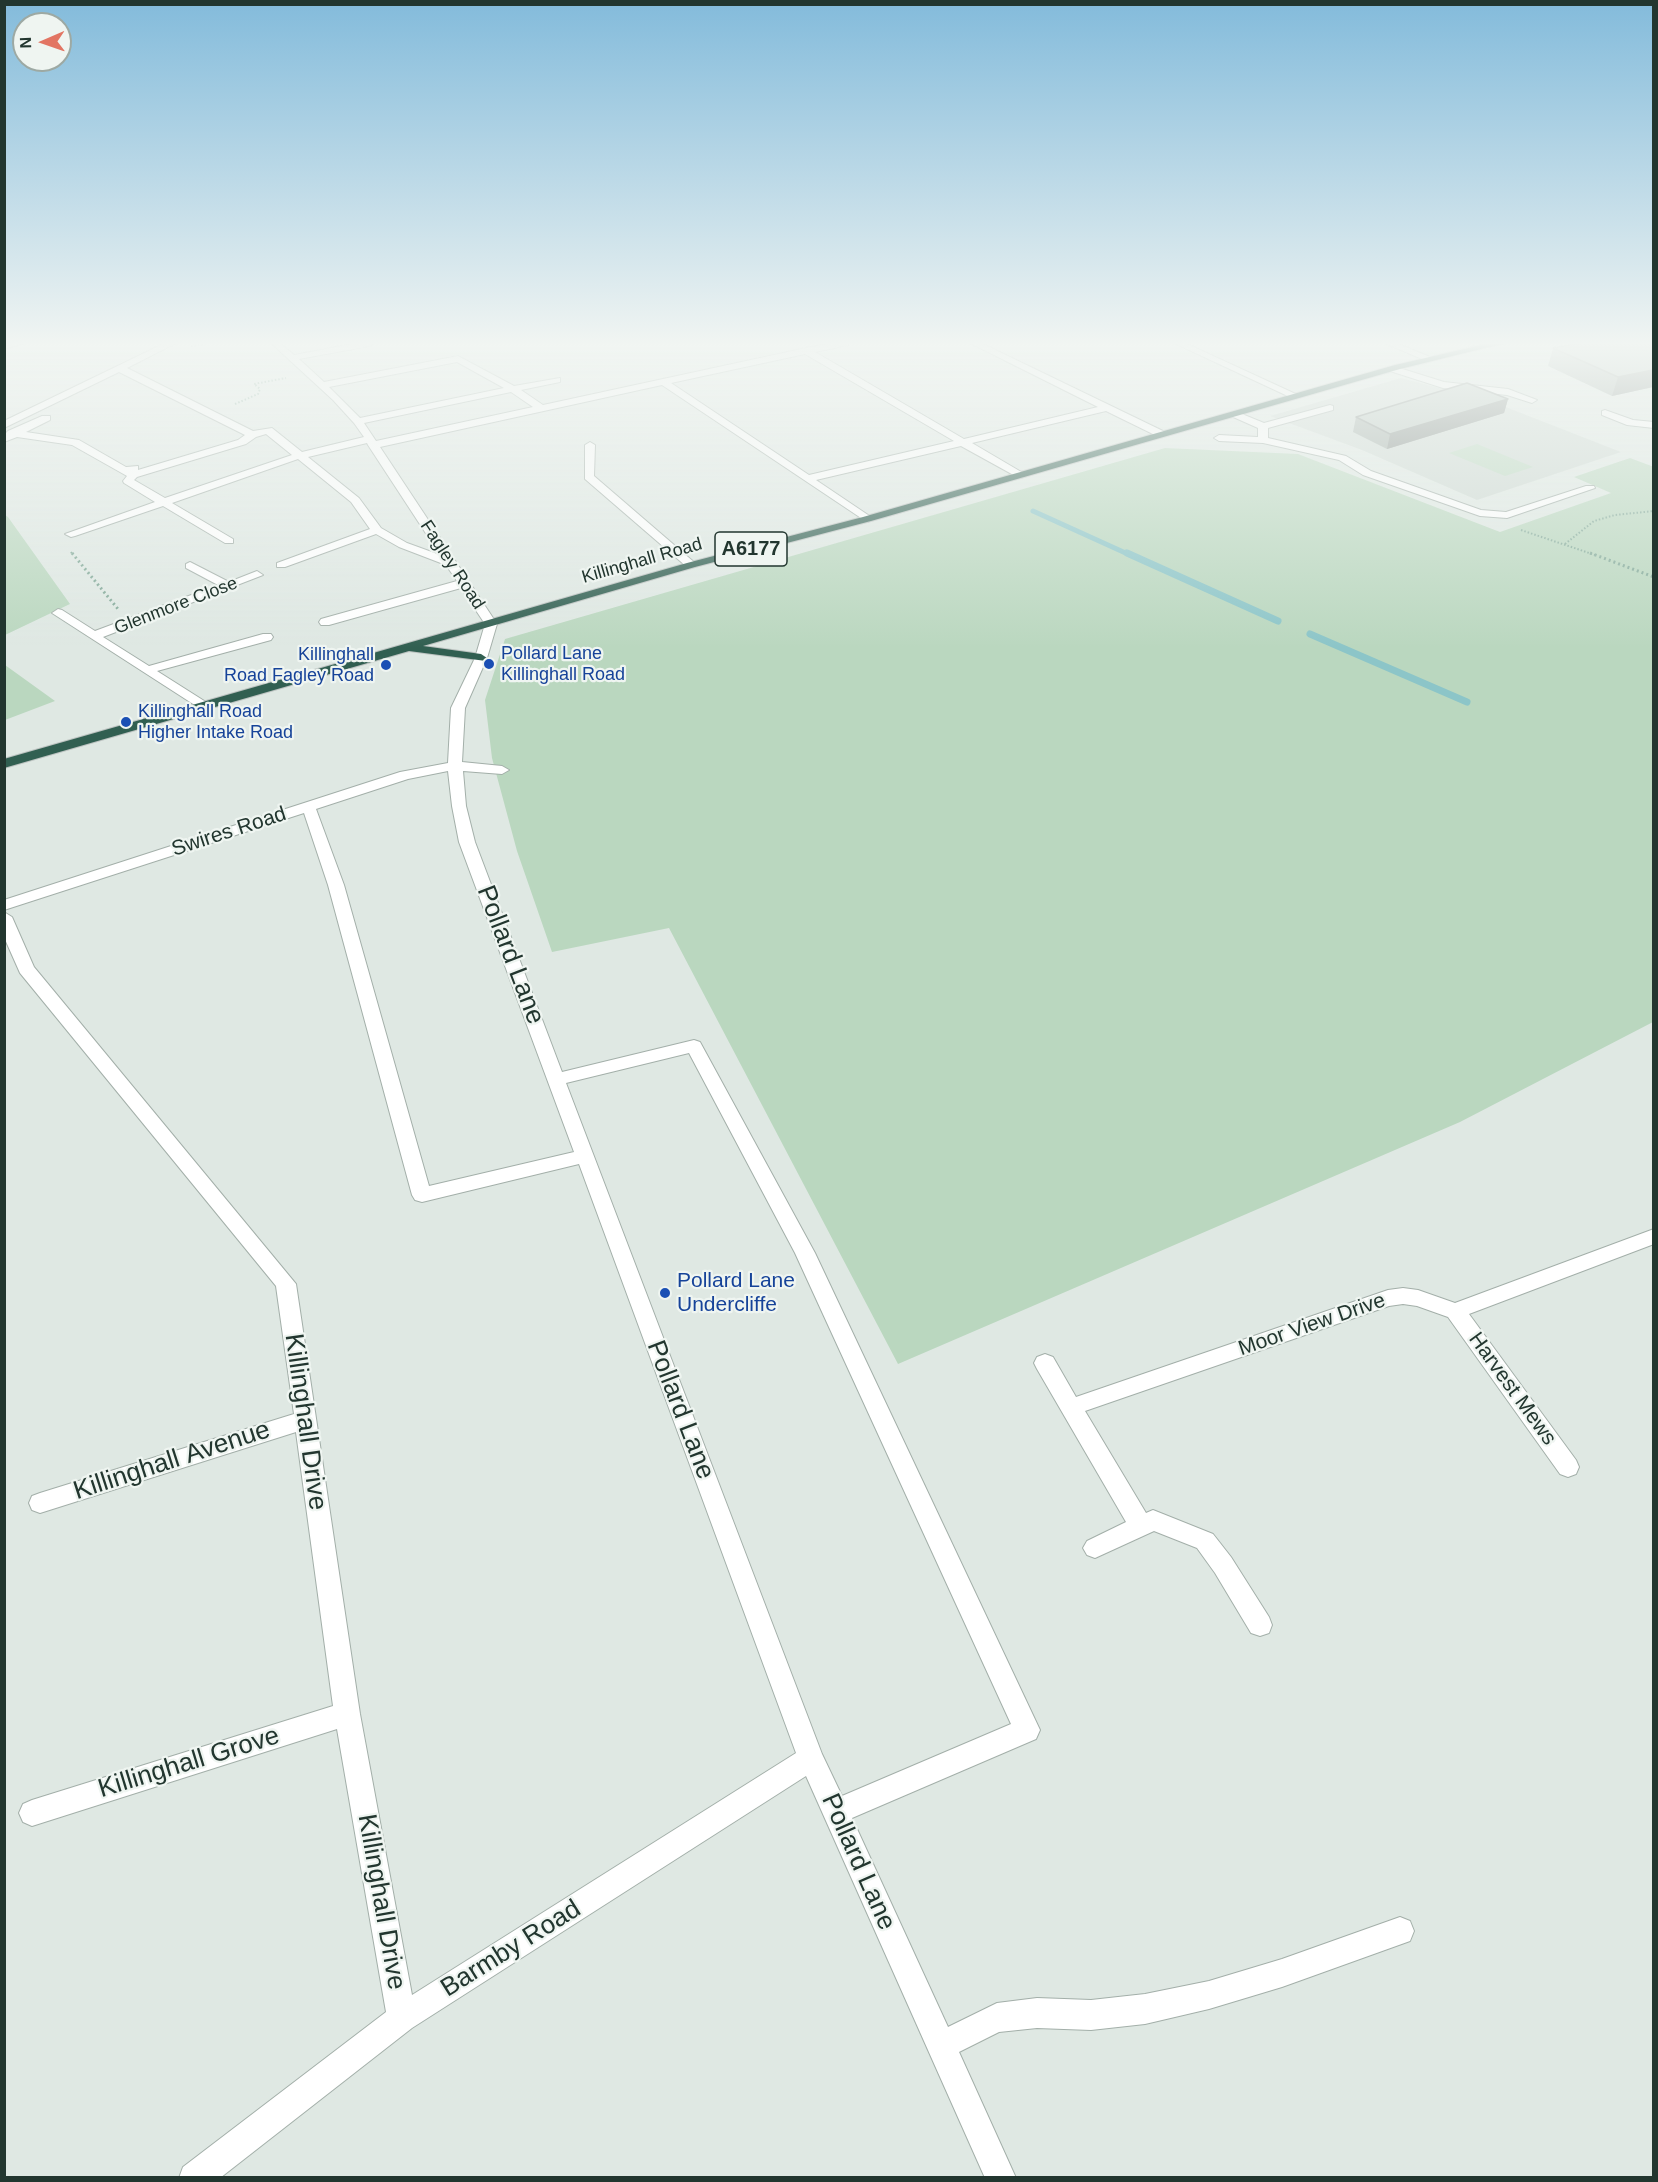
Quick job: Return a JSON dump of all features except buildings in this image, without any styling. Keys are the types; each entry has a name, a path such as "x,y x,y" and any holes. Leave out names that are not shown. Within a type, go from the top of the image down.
{"highway":[{"name":"Killinghall Road","path":"4,764 691,565 867,519 1124,445"},
{"path":"403,648 452,652 481,658"}],"street":[{"path":"80,445 131,471 231,445"},
{"path":"285,445 355,500 377,530 403,545 449,562"},
{"path":"71,534 298,456 356,445"},
{"name":"Fagley Road","path":"373,445 490,624"},
{"path":"590,445 589,477 691,565"},
{"path":"757,445 867,519"},
{"path":"808,479 951,445"},
{"path":"968,445 1019,475"},
{"path":"1284,445 1342,458 1367,473 1480,513 1507,515 1590,488"},
{"path":"131,471 128,481 229,541"},
{"path":"280,565 377,530"},
{"path":"190,566 228,586"},
{"name":"Glenmore Close","path":"94,636 257,575"},
{"path":"325,622 464,583"},
{"path":"58,613 204,707"},
{"name":"Pollard Lane","path":"490,624 481,658 458,708 455,766 459,806 467,842 811,1758 1001,2178"},
{"path":"147,670 267,637"},
{"name":"Swires Road","path":"4,905 405,775 455,766 502,770"},
{"path":"307,807 312,814 336,885 422,1196 585,1156"},
{"name":"Killinghall Drive","path":"4,918 26,969 286,1284 347,1714 402,2018"},
{"path":"557,1079 694,1046 805,1253 1027,1730 835,1812"},
{"path":"1455,1311 1653,1236"},
{"name":"Moor View Drive","path":"1072,1407 1388,1298 1403,1296 1418,1298 1455,1311"},
{"name":"Harvest Mews","path":"1455,1311 1568,1467"},
{"path":"1045,1363 1141,1526"},
{"name":"Killinghall Avenue","path":"40,1503 304,1420"},
{"path":"1095,1548 1153,1520 1205,1541 1223,1564 1260,1625"},
{"name":"Killinghall Grove","path":"32,1813 347,1714"},
{"name":"Barmby Road","path":"194,2178 402,2018 811,1758"},
{"path":"941,2046 997,2018 1037,2013 1091,2015 1145,2009 1209,1995 1282,1973 1400,1932"}],"path":[{"path":"1564,545 1594,521 1615,515 1653,511"},
{"path":"1520,530 1617,562 1653,577"},
{"path":"71,534 62,540 130,623"}],"shaded area":[{"path":"1348,445 1603,445 1621,452 1477,500"}],"green space":[{"path":"1479,445 1533,467 1505,476 1449,453"},
{"path":"1165,448 1298,454 1500,532 1611,493 1574,477 1630,458 1654,467 1653,1022 1460,1122 898,1364 669,928 552,952 517,851 492,758 485,700 505,639"},
{"path":"5,515 70,604 5,635"},
{"path":"5,665 55,701 5,720"}],"waterway":[{"path":"1033,511 1130,555"},
{"path":"1127,553 1278,621"},
{"path":"1310,634 1467,702"}],"place":[{"name":"Pollard Lane Killinghall Road","path":"489,664"},
{"name":"Killinghall Road Fagley Road","path":"386,665"},
{"name":"Killinghall Road Higher Intake Road","path":"126,722"},
{"name":"Pollard Lane Undercliffe","path":"665,1293"}]}
